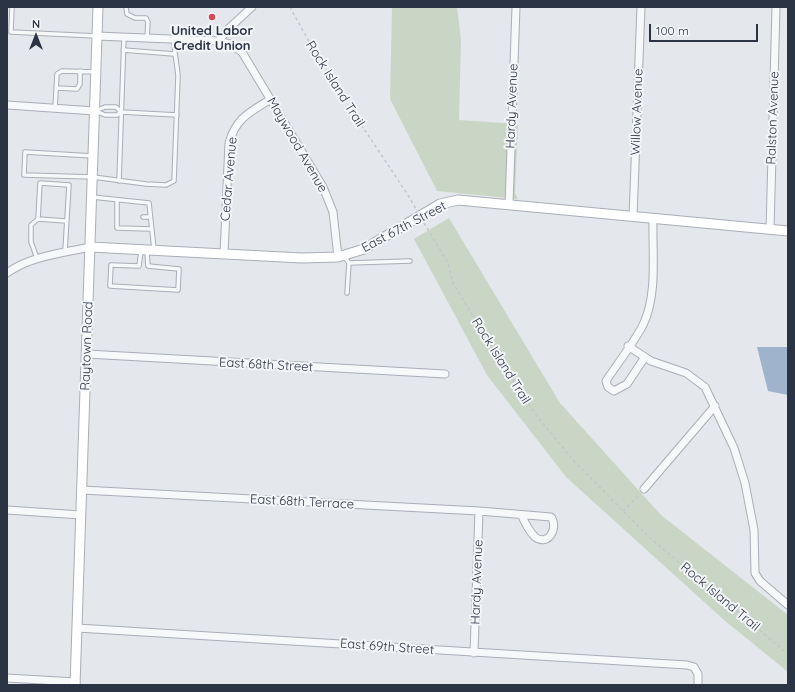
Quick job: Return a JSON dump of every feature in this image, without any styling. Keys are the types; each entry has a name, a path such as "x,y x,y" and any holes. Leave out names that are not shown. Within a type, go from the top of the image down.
{"street":[{"name":"Raytown Road","path":"75,683 98,7"},
{"path":"97,36 219,41 227,30 252,7"},
{"name":"Hardy Avenue","path":"509,205 516,7"},
{"name":"Willow Avenue","path":"633,217 641,7"},
{"name":"Ralston Avenue","path":"770,230 776,7"},
{"name":"Maywood Avenue","path":"219,41 230,44 242,52 323,188 333,212 341,256"},
{"name":"Cedar Avenue","path":"224,254 229,143 232,131 240,119 271,99"},
{"path":"7,105 95,110"},
{"name":"East 67th Street","path":"90,248 302,258 341,256 364,249 440,204 458,200 788,231"},
{"path":"645,357 627,384 617,390 610,389 606,381 643,324 650,300 652,287 653,219"},
{"path":"7,273 13,268 38,260 65,252 90,248"},
{"path":"628,346 645,357 696,379 705,387 734,448 746,483 754,530 755,573 760,581 788,605"},
{"name":"East 68th Street","path":"87,354 445,374"},
{"path":"644,489 715,406"},
{"name":"East 68th Terrace","path":"82,490 479,511 522,516 537,515 551,517 554,522 554,529 550,537 545,539 536,538 529,530 522,516"},
{"path":"7,510 81,515"},
{"name":"Hardy Avenue","path":"474,653 479,511"},
{"name":"East 69th Street","path":"77,628 688,665 695,669 698,674 698,685"},
{"path":"7,678 75,683"}],"lane":[{"path":"12,7 11,32 97,36"},
{"path":"126,7 127,14 135,18 146,18 148,22 147,38"},
{"path":"119,181 124,37"},
{"path":"93,156 25,152 24,176 93,177 166,185 174,181 177,63 174,54 174,39"},
{"path":"123,50 174,54"},
{"path":"55,108 57,74 62,71 96,72"},
{"path":"56,88 77,89 80,84 80,71"},
{"path":"95,110 105,107 116,107 121,112"},
{"path":"95,110 105,115 117,115 121,112 176,115"},
{"path":"38,260 31,242 32,225 38,219 40,184 69,185 65,252"},
{"path":"92,197 117,201 149,203 151,230 148,250 148,266 179,269 178,290 110,286 111,265 139,266 148,250"},
{"path":"117,201 118,228 151,230"},
{"path":"117,216 123,216"},
{"path":"143,217 150,217"},
{"path":"38,219 66,221"},
{"path":"341,256 350,263 410,261"},
{"path":"347,293 350,263"}],"path":[{"name":"Rock Island Trail","path":"290,7 310,45 349,109 408,195 448,263 453,283 505,370 536,415 573,460 650,538 788,654"},
{"path":"623,511 644,489"}],"green space":[{"path":"392,7 457,7 461,40 459,120 518,124 515,193 518,199 437,191 390,99"},
{"path":"449,218 560,403 661,515 788,615 788,672 724,620 566,477 487,375 414,239"}],"water":[{"path":"757,347 788,347 788,395 768,391"}],"place":[{"name":"United Labor Credit Union","path":"212,17"}]}
